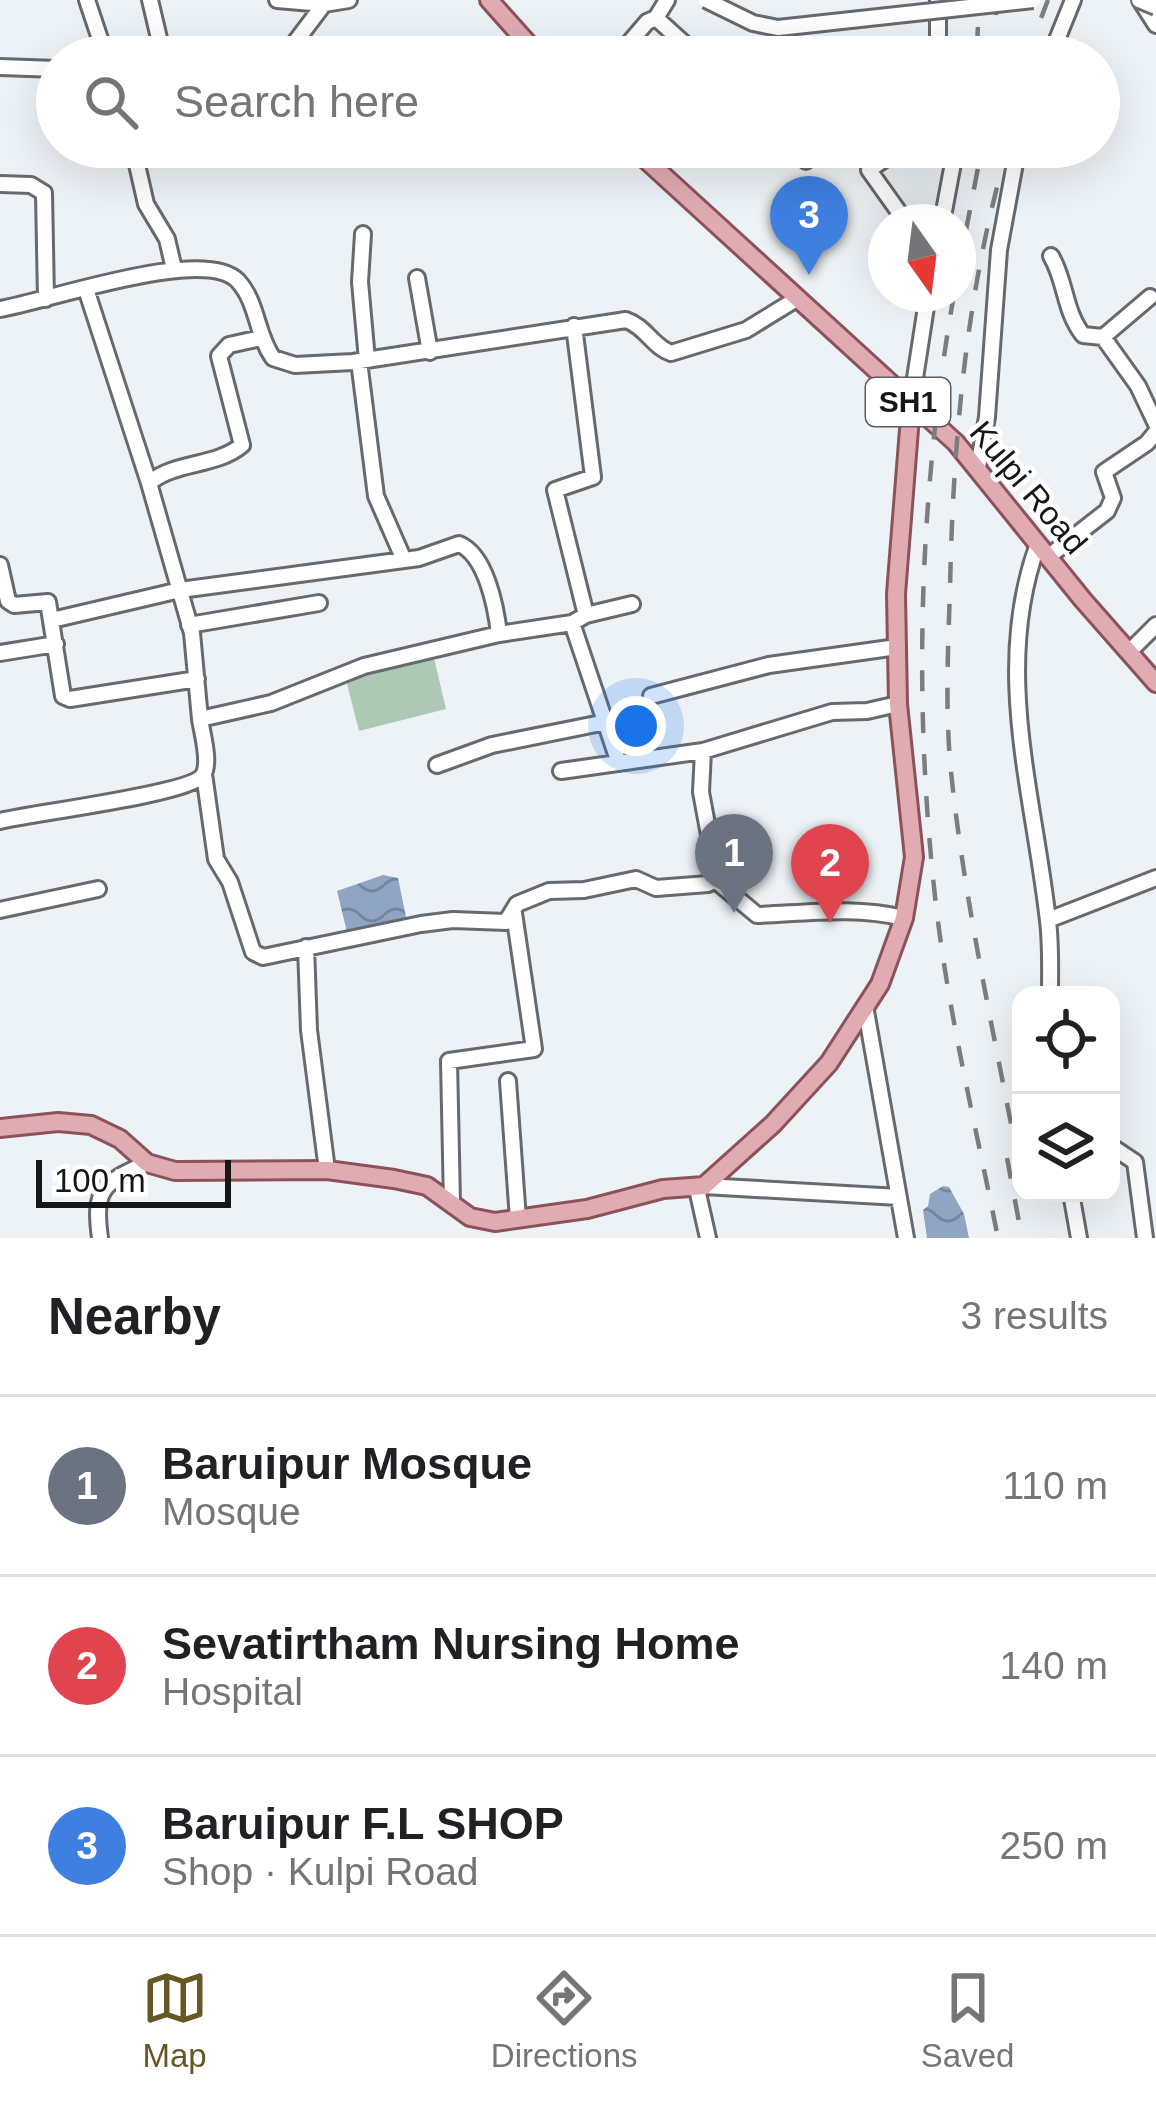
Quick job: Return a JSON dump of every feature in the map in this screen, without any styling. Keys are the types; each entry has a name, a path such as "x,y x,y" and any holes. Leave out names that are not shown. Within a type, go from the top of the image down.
{"main road":[{"path":"489,0 521,36"},
{"name":"Kulpi Road","path":"655,168 978,467 1156,682"},
{"path":"0,1128 58,1122 92,1125 160,1169 327,1170 427,1186 482,1220 518,1220 663,1189 700,1187 812,1083 866,1011 904,918 914,857 898,704 896,579 911,404"}],"street":[{"path":"87,0 99,36"},
{"path":"150,0 158,36"},
{"path":"277,0 324,4 349,0"},
{"path":"634,36 656,18 667,0"},
{"path":"706,0 753,23 778,28 1033,0"},
{"path":"938,0 938,36"},
{"path":"1058,36 1073,0"},
{"path":"1139,0 1156,7"},
{"path":"1139,0 1156,26"},
{"path":"300,36 324,4"},
{"path":"656,18 676,36"},
{"path":"0,67 36,68"},
{"path":"138,168 146,204 167,239 174,269"},
{"path":"872,168 893,204"},
{"path":"945,204 952,168"},
{"path":"978,467 987,417 999,250 1014,168"},
{"path":"0,184 31,185 44,193 46,299"},
{"path":"363,234 363,361 374,487 404,560"},
{"path":"1051,256 1078,328 1092,338 1103,337 1150,297"},
{"path":"0,309 174,269 215,268 232,275 249,296 261,338 272,358 282,363 363,361 626,320 637,323 660,349 671,352 746,330 798,298"},
{"path":"417,278 430,352"},
{"path":"86,289 189,625 216,859 230,882 253,952 263,957 441,921 501,923 509,919 513,908 549,891 584,890 636,879 656,888 715,880"},
{"path":"911,404 925,312"},
{"path":"574,326 593,477 555,490 579,619 620,763"},
{"path":"1050,986 1048,920 1031,825 1017,687 1018,629 1027,576 1043,551 1111,507 1104,472 1156,433 1138,386 1103,337"},
{"path":"149,483 172,471 231,454 242,445 219,356 229,345 261,338"},
{"path":"52,620 180,590 404,560 465,544 492,593 499,634"},
{"path":"0,565 8,601 48,602 63,697 197,679"},
{"path":"189,625 319,603"},
{"path":"200,719 271,703 364,666 632,604"},
{"path":"1129,652 1156,625"},
{"path":"0,652 56,644"},
{"path":"652,696 769,664 897,646"},
{"path":"560,771 703,751 832,712 898,704"},
{"path":"437,765 501,742 606,722"},
{"path":"703,751 701,792 715,880 758,915 809,910 882,912 904,918"},
{"path":"0,821 156,793 204,774"},
{"path":"1048,920 1156,878"},
{"path":"0,910 98,889"},
{"path":"452,1203 449,1060 534,1049 513,908"},
{"path":"306,947 309,1030 327,1170"},
{"path":"866,1011 906,1238"},
{"path":"508,1081 518,1220"},
{"path":"1120,1153 1135,1162 1156,1158"},
{"path":"1135,1162 1145,1238"},
{"path":"100,1238 98,1211 103,1188 147,1163"},
{"path":"708,1238 700,1187 899,1197"},
{"path":"1073,1202 1079,1238"}],"green space":[{"path":"433,654 446,709 359,731 345,676"}],"water":[{"path":"383,875 398,878 407,922 347,932 337,891"},
{"path":"949,1187 964,1214 969,1238 927,1238 923,1210 930,1194"}],"railway":[{"path":"978,36 979,0"},
{"path":"994,36 997,0"},
{"path":"1034,36 1048,0"},
{"path":"971,204 978,168"},
{"path":"1003,168 964,366 952,533 948,703 964,873 1012,1129"},
{"path":"951,312 927,515 923,739 946,975 998,1238"},
{"path":"1007,1158 1022,1238"}],"place":[{"name":"Baruipur F.L SHOP","path":"809,275"},
{"name":"Baruipur Mosque","path":"734,913"},
{"name":"Sevatirtham Nursing Home","path":"830,923"}]}
